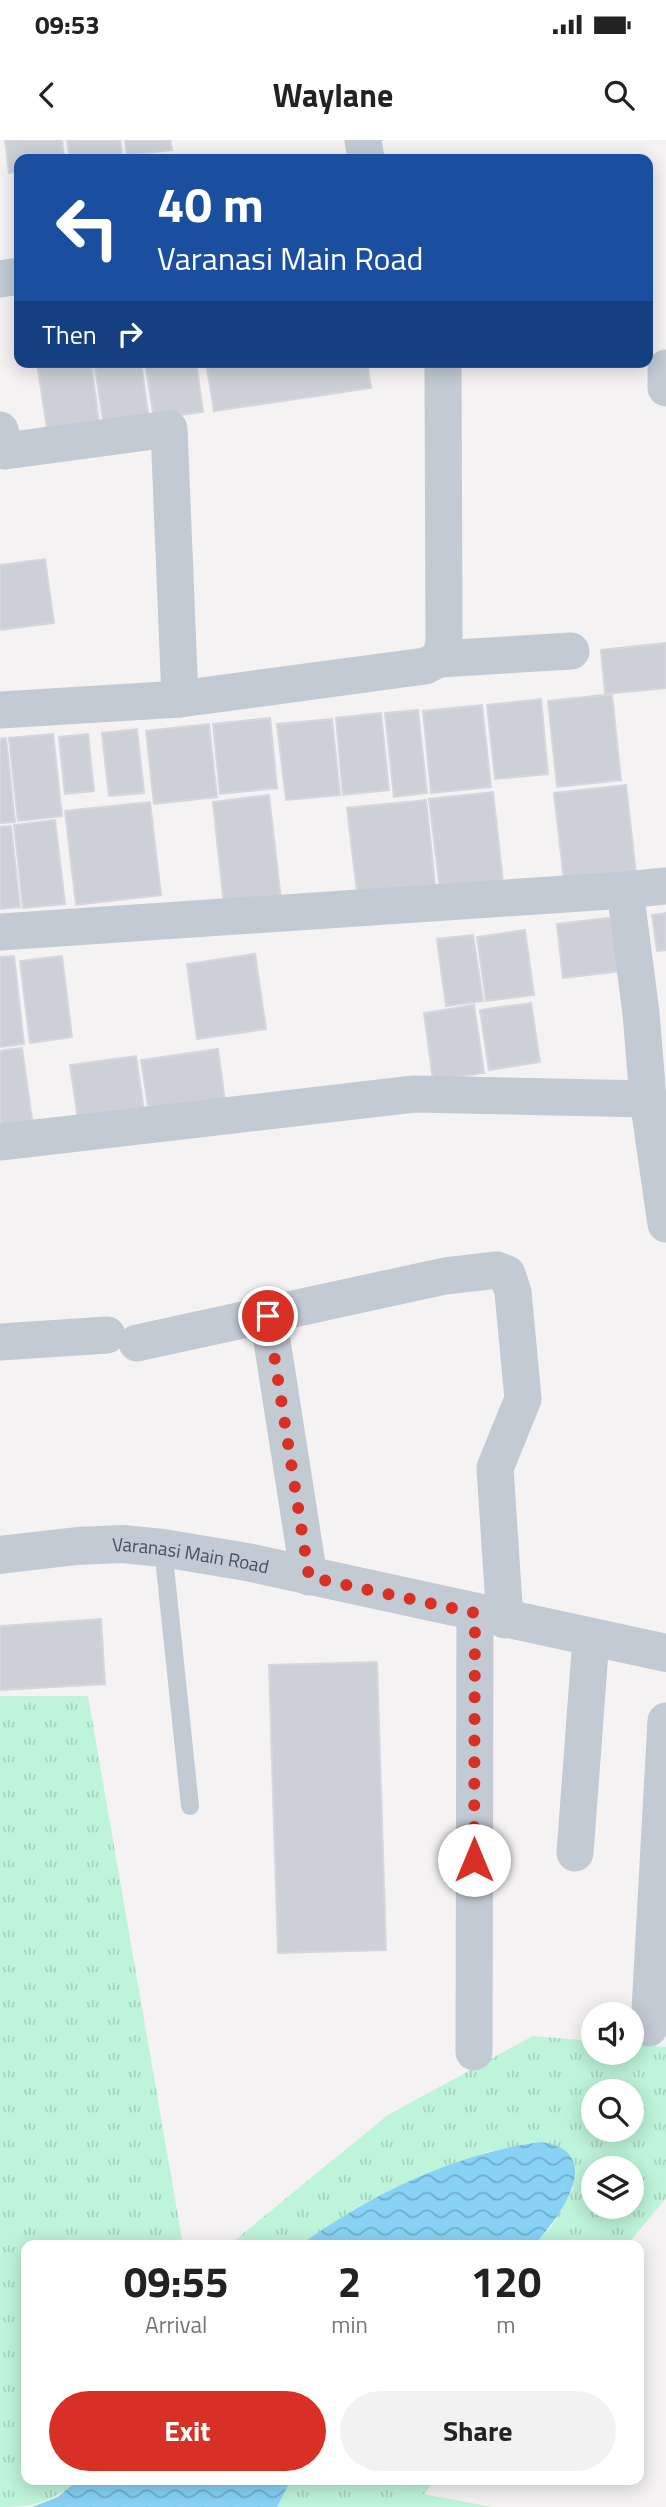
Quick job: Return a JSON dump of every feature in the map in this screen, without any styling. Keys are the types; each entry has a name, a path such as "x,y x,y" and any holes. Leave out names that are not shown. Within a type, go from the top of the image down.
{"street":[{"path":"439,659 444,645 443,368"},
{"path":"666,368 666,388"},
{"path":"0,430 5,451 169,429 180,699"},
{"path":"0,710 180,699 425,666 439,659 571,651"},
{"path":"0,932 666,887"},
{"path":"625,890 654,1012 648,1100 666,1224"},
{"path":"0,1142 391,1095 648,1100"},
{"path":"0,1342 122,1339 268,1316 444,1276 497,1270 507,1274 513,1292 523,1399 495,1468 474,2052"},
{"path":"268,1316 309,1577"},
{"name":"Varanasi Main Road","path":"0,1555 78,1545 122,1544 163,1548 247,1562 666,1653"},
{"path":"575,1853 591,1638"},
{"path":"649,2028 666,1721"}],"lane":[{"path":"163,1548 190,1806"}],"green space":[{"path":"0,1696 88,1696 182,2240 21,2240 21,2485 71,2485 42,2502 0,2507"},
{"path":"533,2036 581,2040 581,2065 644,2065 644,2045 666,2047 666,2198 631,2240 539,2240 551,2227 574,2187 541,2143 487,2152 361,2205 308,2240 235,2240 388,2115"},
{"path":"288,2485 431,2485 414,2507 277,2507"},
{"path":"423,2494 492,2507 414,2507"}],"water":[{"path":"541,2142 561,2148 572,2159 575,2172 572,2188 565,2204 539,2240 307,2240 355,2209 414,2179 445,2166 508,2148"},
{"path":"71,2485 288,2485 277,2507 32,2507 58,2497"}],"building":[{"path":"5,140 62,140 63,154 14,154 14,172 9,173"},
{"path":"67,140 120,140 122,154 69,154"},
{"path":"125,140 170,140 172,150 127,154"},
{"path":"38,368 92,368 99,422 47,429"},
{"path":"95,368 142,368 149,420 104,427"},
{"path":"146,368 197,368 203,412 154,419"},
{"path":"207,368 368,368 371,388 214,411"},
{"path":"45,559 54,623 0,630 0,565"},
{"path":"666,643 666,688 605,694 601,650"},
{"path":"612,694 621,780 557,787 548,701"},
{"path":"541,699 548,774 495,779 487,705"},
{"path":"482,705 491,787 431,793 423,711"},
{"path":"418,710 427,793 394,797 385,713"},
{"path":"381,713 389,790 343,795 336,718"},
{"path":"270,718 277,788 220,794 213,724"},
{"path":"332,719 340,795 286,800 277,724"},
{"path":"209,724 217,797 154,804 146,731"},
{"path":"137,729 144,793 109,796 102,733"},
{"path":"53,734 62,816 18,821 9,738"},
{"path":"88,734 94,791 65,794 59,737"},
{"path":"6,738 15,822 0,823 0,739"},
{"path":"626,785 637,882 565,890 554,793"},
{"path":"493,792 504,891 441,898 429,799"},
{"path":"269,795 281,900 224,906 213,802"},
{"path":"426,800 436,893 358,901 347,808"},
{"path":"150,802 161,895 76,905 65,811"},
{"path":"55,820 65,904 23,908 14,825"},
{"path":"11,826 20,907 0,909 0,827"},
{"path":"666,913 666,950 657,951 652,915"},
{"path":"625,916 631,970 563,978 557,924"},
{"path":"525,930 534,995 486,1001 477,937"},
{"path":"473,935 483,1001 446,1006 437,939"},
{"path":"255,954 266,1029 197,1039 187,964"},
{"path":"14,956 24,1044 0,1047 0,957"},
{"path":"62,956 72,1037 30,1043 20,961"},
{"path":"531,1003 540,1062 489,1070 480,1010"},
{"path":"474,1005 484,1073 433,1080 424,1013"},
{"path":"22,1048 33,1126 0,1131 0,1051"},
{"path":"218,1049 226,1109 150,1120 141,1060"},
{"path":"136,1056 145,1117 79,1126 70,1065"},
{"path":"101,1619 105,1684 0,1690 0,1626"},
{"path":"377,1662 386,1950 278,1953 269,1665"}],"route":[{"path":"268,1316 309,1577 475,1613 474,1860"}]}
